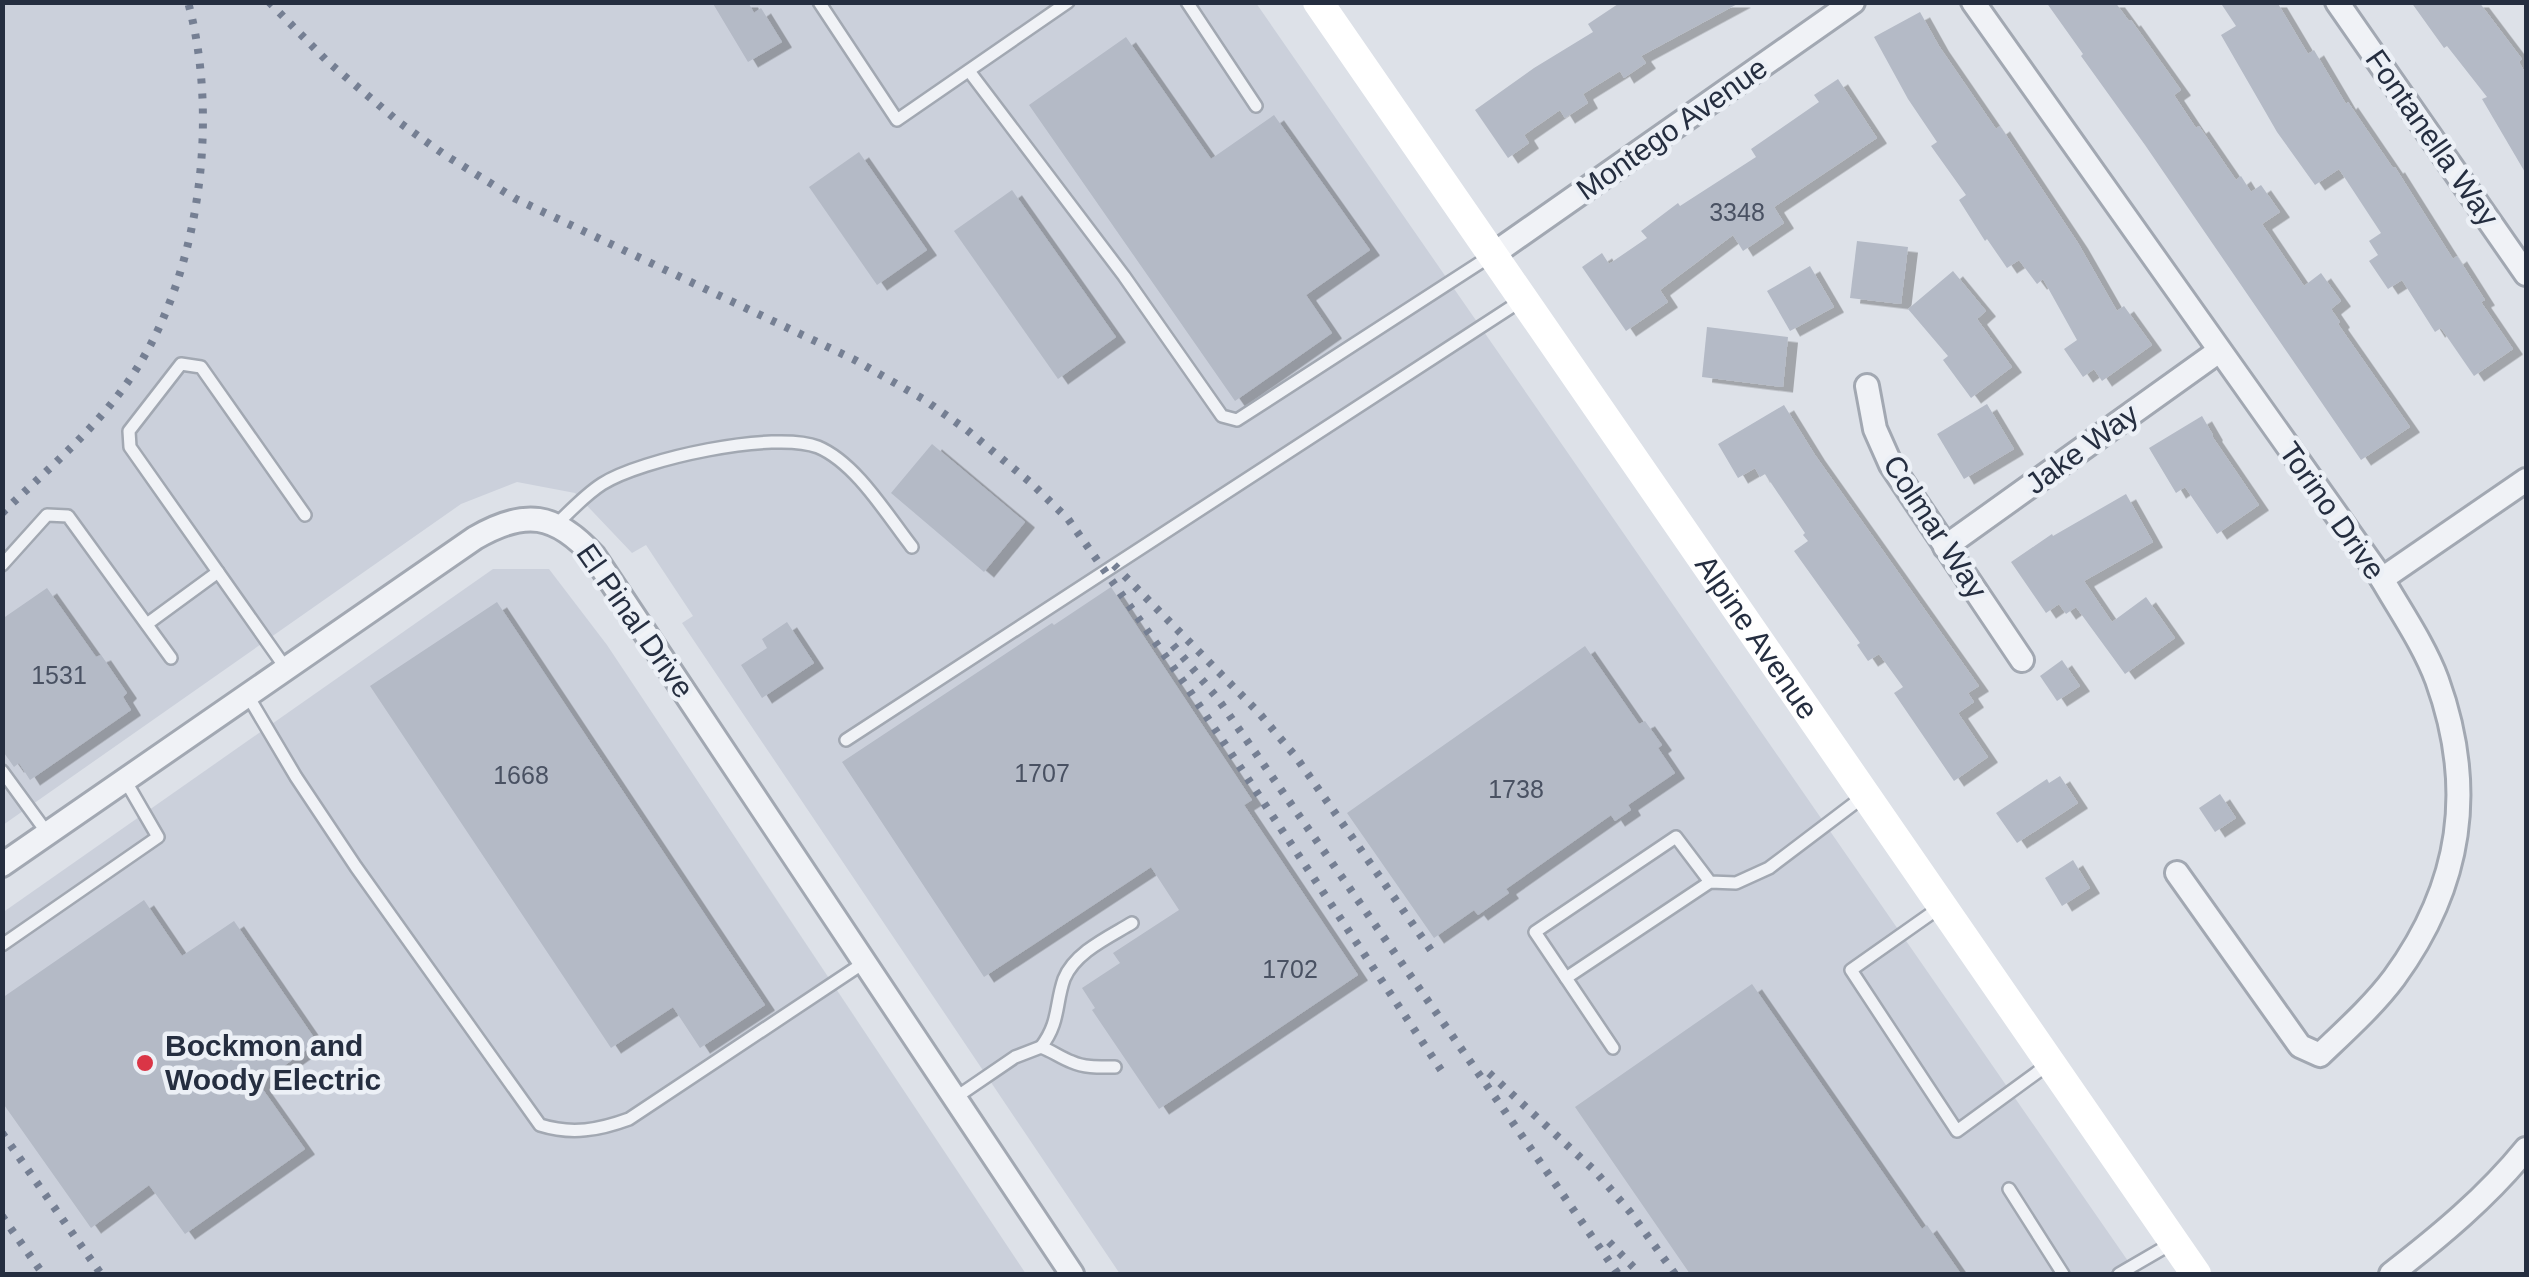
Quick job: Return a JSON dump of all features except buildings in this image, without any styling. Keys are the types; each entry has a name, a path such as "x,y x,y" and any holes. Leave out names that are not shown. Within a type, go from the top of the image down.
{"street":[{"name":"Alpine Avenue","path":"1318,2 2196,1274"},
{"name":"Montego Avenue","path":"1492,256 1852,2"},
{"name":"Torino Drive","path":"1972,2 2382,580 2436,676 2450,719 2459,781 2457,835 2448,878 2423,931 2394,978 2320,1055 2300,1046 2177,874"},
{"name":"Fontanella Way","path":"2337,2 2526,274"},
{"name":"Jake Way","path":"1946,547 2218,351"},
{"name":"Colmar Way","path":"1867,386 1876,429 1890,465 2022,660"},
{"path":"2382,580 2526,480"},
{"name":"El Pinal Drive","path":"2,865 476,538 510,521 535,519 556,525 576,536 594,556 1072,1274"},
{"path":"2391,1274 2446,1231 2510,1170 2526,1149"}],"lane":[{"path":"819,2 897,120 1068,2"},
{"path":"1186,2 1256,106"},
{"path":"969,70 1124,276 1222,416 1237,420 1492,256"},
{"path":"846,740 1522,299"},
{"path":"287,670 130,447 129,430 182,364 201,367 304,515"},
{"path":"556,525 602,484 622,474 666,460 786,441 818,448 849,467 912,547"},
{"path":"2,565 47,516 68,516 171,658"},
{"path":"147,624 218,572"},
{"path":"248,696 296,778 356,867 540,1125 560,1132 600,1130 630,1119 864,962"},
{"path":"2,771 48,834"},
{"path":"2,945 158,836 125,780"},
{"path":"1566,978 1710,882 1736,883 1769,868 1865,796"},
{"path":"1613,1048 1536,932 1676,838 1710,882"},
{"path":"1942,906 1851,970 1957,1132 2050,1063"},
{"path":"954,1098 1015,1057 1041,1047 1052,1033 1065,977 1082,954 1132,923"},
{"path":"1041,1047 1072,1062 1115,1066"},
{"path":"2009,1189 2063,1274"},
{"path":"2119,1274 2174,1242"}],"shaded area":[{"path":"3,3 1256,3 2137,1274 1120,1274 682,623 693,616 646,545 632,553 575,493 517,482 461,504 3,825"},
{"path":"493,569 549,569 607,645 1026,1274 3,1274 2,913"}],"railway":[{"path":"2,513 111,404 150,345 171,300 197,201 202,149 198,49 188,2"},
{"path":"269,2 328,62 445,155 516,199 853,359 923,399 1030,482 1068,519 1185,684 1441,1070"},
{"path":"1114,565 1259,713 1296,757 1435,956"},
{"path":"1173,645 1218,699 1618,1274"},
{"path":"1489,1073 1595,1171 1675,1274"},
{"path":"2,1133 101,1274"},
{"path":"2,1216 43,1274"},
{"path":"1609,1242 1640,1274"}],"place":[{"name":"Bockmon and Woody Electric","path":"145,1063"}]}
